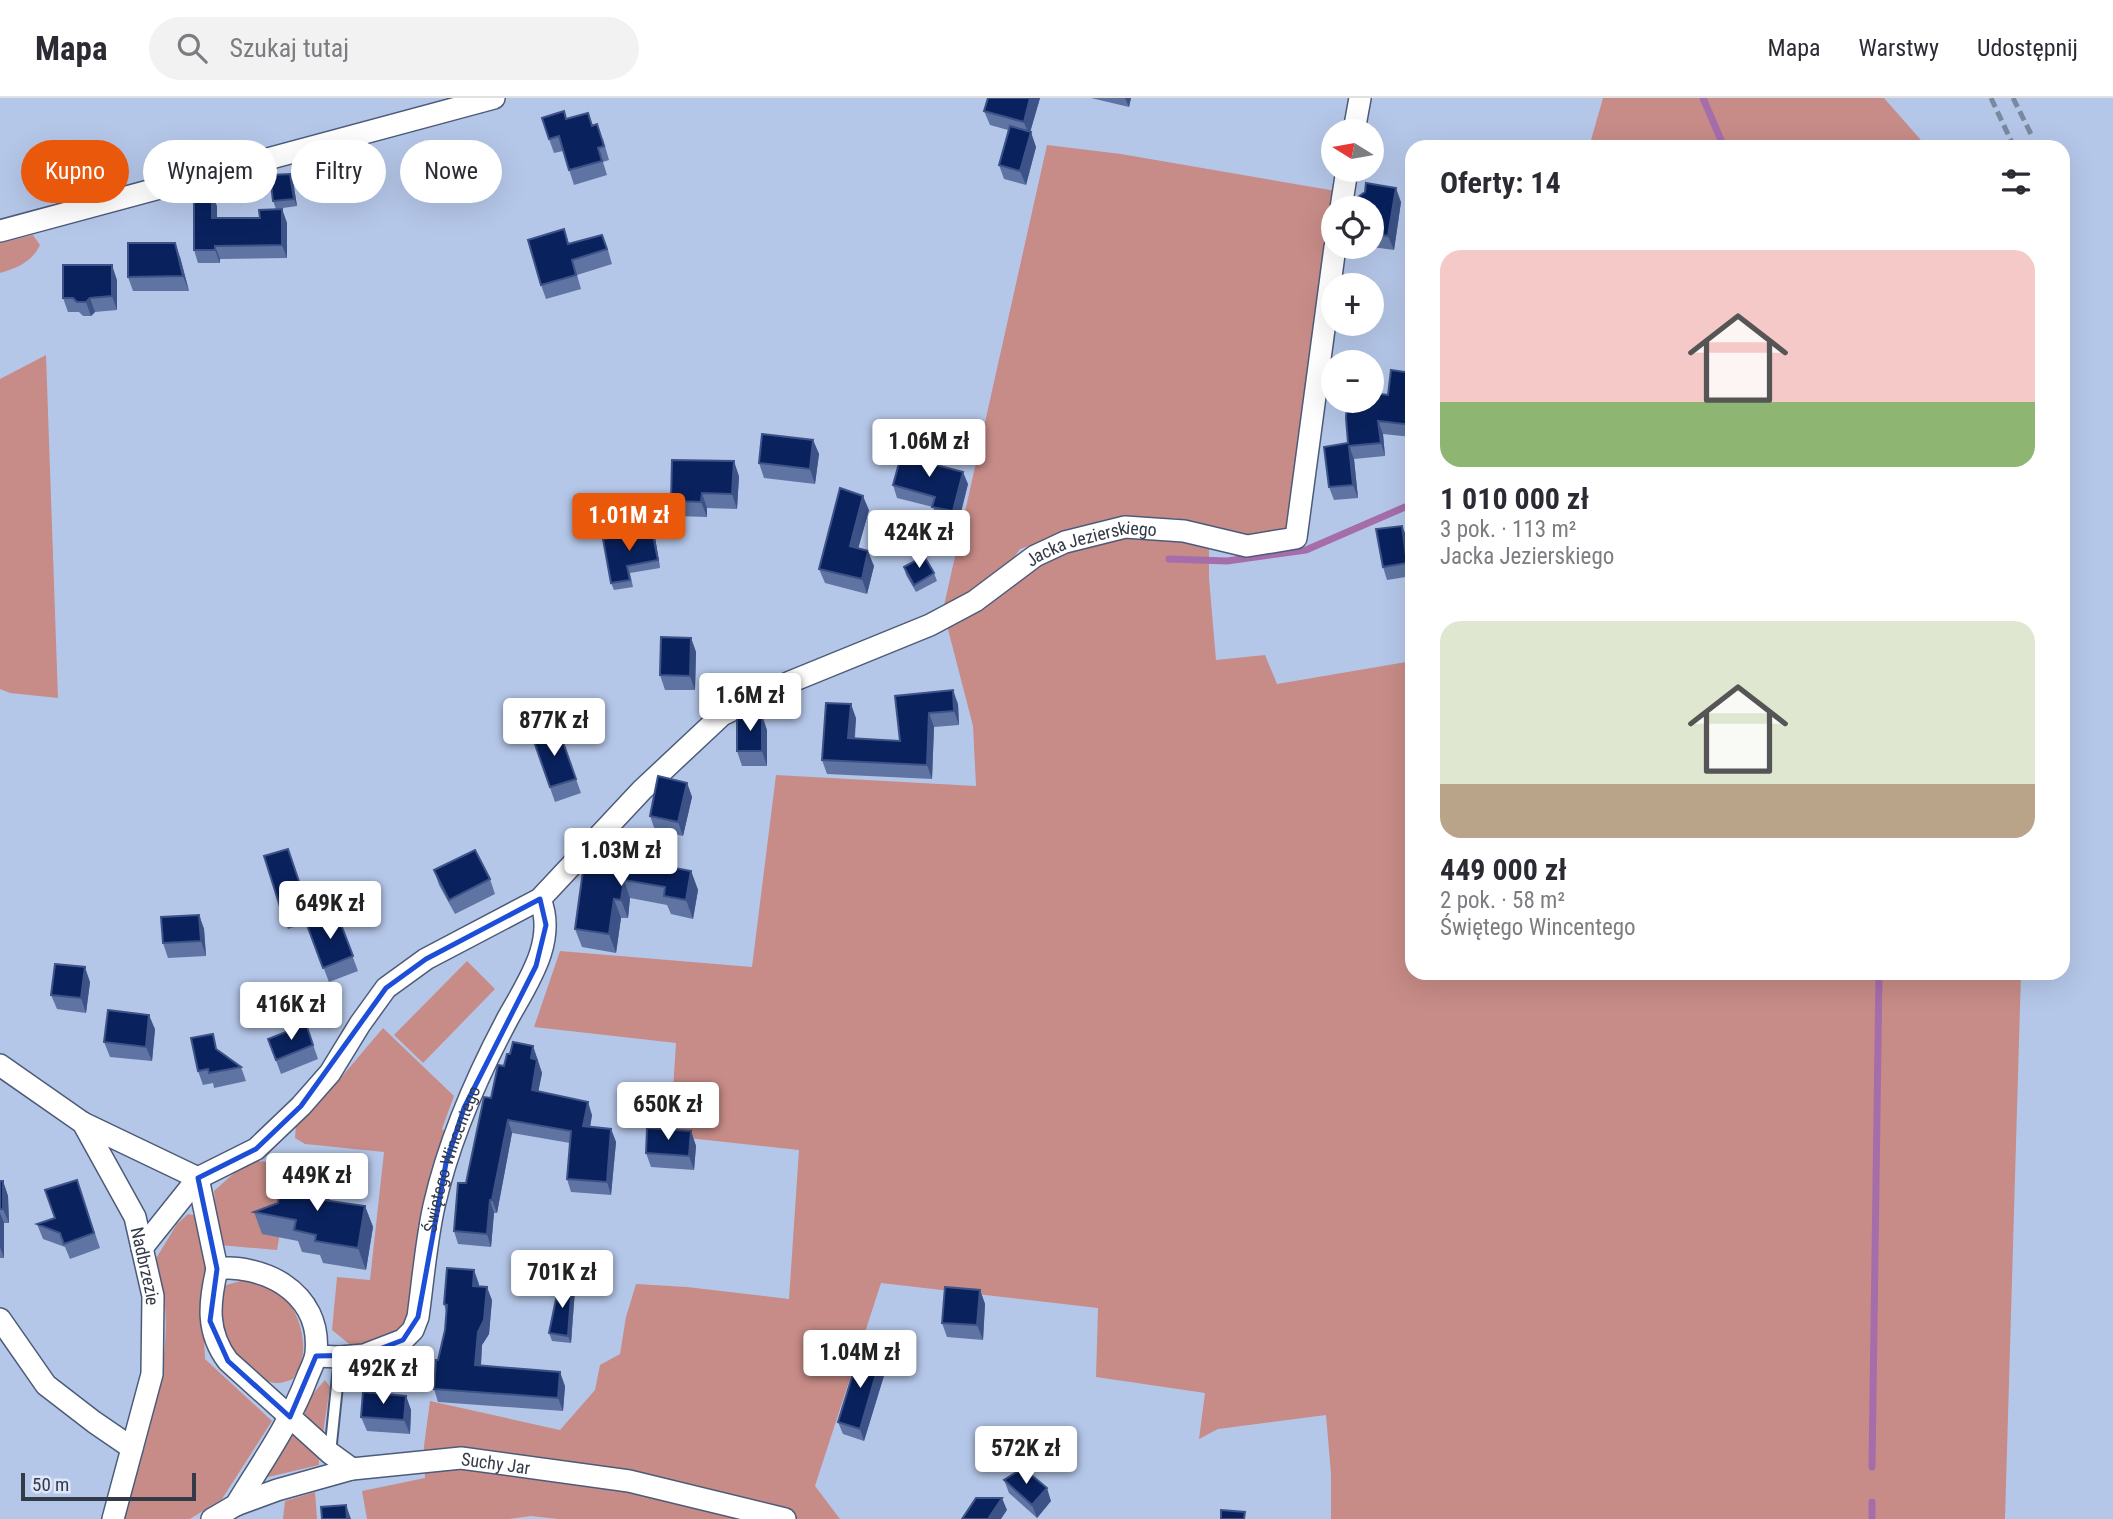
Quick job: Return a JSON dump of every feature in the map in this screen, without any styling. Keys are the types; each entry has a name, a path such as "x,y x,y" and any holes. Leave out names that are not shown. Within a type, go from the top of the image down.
{"street":[{"path":"0,231 494,98"},
{"path":"1356,119 1360,98"},
{"name":"Jacka Jezierskiego","path":"540,899 642,790 722,715 790,681 930,625 975,601 1035,556 1065,542 1125,527 1184,531 1247,546 1296,538 1333,259"},
{"path":"142,1248 198,1178 256,1149 301,1106 330,1073 386,988 426,959 540,899"},
{"name":"Świętego Wincentego","path":"316,1356 364,1354 403,1340 413,1330 418,1317 434,1208 464,1108 536,966 542,947 546,925 540,899"},
{"name":"Nadbrzezie","path":"0,1065 83,1123 135,1217 153,1297 152,1374 113,1519"},
{"path":"83,1123 198,1178"},
{"path":"198,1178 217,1269 210,1308 212,1331 220,1350 228,1361 290,1417 352,1469"},
{"path":"217,1269 229,1267 276,1279 298,1294 307,1307 316,1339 316,1356 290,1417 236,1505"},
{"path":"0,1319 46,1385 132,1448"},
{"name":"Suchy Jar","path":"212,1519 236,1505 277,1490 352,1469 461,1458 629,1481 785,1519"}],"lane":[{"path":"330,1453 340,1357"}],"highlighted area":[{"path":"540,899 546,925 536,966 464,1108 446,1163 418,1317 403,1340 364,1355 316,1356 290,1417 228,1361 210,1321 217,1269 198,1178 256,1149 301,1106 386,988 426,959"}],"shaded area":[{"path":"1603,98 1884,98 1921,140 1591,140"},
{"path":"1047,145 1121,154 1336,191 1335,196 1321,196 1321,259 1327,259 1325,273 1321,273 1321,307 1292,531 1248,535 1174,518 1108,519 1020,549 1005,570 1026,571 1075,546 1126,533 1176,536 1209,546 1216,660 1265,655 1277,684 1405,662 1405,980 2021,980 2005,1519 1331,1519 1331,1474 1326,1415 1218,1429 1199,1439 1205,1393 1096,1377 1098,1308 881,1283 815,1486 840,1519 558,1519 531,1516 509,1519 367,1519 362,1491 425,1478 424,1446 430,1401 560,1430 595,1390 600,1365 620,1354 626,1317 636,1284 789,1299 799,1150 670,1136 676,1043 534,1027 560,951 752,967 776,775 976,786 973,726 943,610"},
{"path":"33,235 40,245 33,256 0,273 0,243"},
{"path":"46,355 58,698 10,693 0,689 0,379"},
{"path":"467,961 495,989 423,1063 394,1035"},
{"path":"383,1028 454,1096 442,1129 449,1134 410,1320 392,1340 354,1348 332,1330 337,1277 370,1280 384,1152 305,1144 295,1138 296,1123 320,1091 327,1094"},
{"path":"255,1161 269,1163 277,1174 290,1177 277,1250 219,1245 214,1191 242,1166"},
{"path":"188,1214 198,1216 206,1257 203,1312 205,1359 272,1421 222,1499 190,1519 124,1519 151,1424 164,1357 166,1323 163,1291 155,1260 177,1224"},
{"path":"244,1280 276,1290 296,1314 302,1333 303,1351 301,1364 293,1379 277,1383 261,1378 244,1364 225,1340 220,1314 224,1291 226,1285"},
{"path":"325,1380 330,1387 323,1433 305,1421 305,1415 310,1399"},
{"path":"294,1431 319,1453 319,1465 264,1478"},
{"path":"315,1492 317,1519 283,1519 285,1501"}],"building":[{"path":"988,98 1030,98 1024,122 984,111"},
{"path":"564,111 566,119 588,113 592,126 597,124 604,146 598,148 602,161 569,170 559,136 549,139 542,118"},
{"path":"1010,126 1031,132 1020,171 999,165"},
{"path":"290,174 291,199 277,201 277,175"},
{"path":"1366,183 1396,188 1388,236 1384,235 1384,196 1359,196 1365,192"},
{"path":"194,203 212,203 212,218 260,218 259,210 282,209 282,245 215,246 215,250 194,250"},
{"path":"564,229 568,244 602,235 607,249 572,260 576,275 541,285 528,240"},
{"path":"128,243 175,243 183,276 128,277"},
{"path":"63,265 112,265 112,296 90,298 86,302 63,298"},
{"path":"1391,370 1405,372 1405,424 1378,421 1381,443 1349,446 1353,485 1329,487 1324,447 1348,443 1346,413 1384,413 1384,394 1388,395"},
{"path":"762,434 813,440 810,469 759,463"},
{"path":"908,449 934,456 932,464 963,472 953,511 932,507 935,497 893,485 901,456 906,457"},
{"path":"672,460 734,461 732,494 702,493 701,502 671,501"},
{"path":"840,488 863,496 850,546 868,551 862,579 819,569"},
{"path":"1402,526 1405,563 1383,567 1376,529"},
{"path":"652,530 658,560 627,566 630,580 611,583 603,539"},
{"path":"924,556 934,573 914,585 904,567"},
{"path":"661,637 691,638 690,676 660,675"},
{"path":"953,690 954,711 929,713 927,765 822,760 826,703 851,704 848,738 900,741 895,696"},
{"path":"737,715 762,715 762,751 737,751"},
{"path":"558,728 576,779 550,787 532,736"},
{"path":"658,776 687,783 678,822 650,816"},
{"path":"288,849 308,908 283,916 264,856"},
{"path":"475,850 490,879 449,900 434,870"},
{"path":"585,856 627,859 691,871 686,900 664,896 665,887 624,880 621,900 614,899 609,934 575,929"},
{"path":"337,914 353,956 323,968 307,925"},
{"path":"199,915 201,941 163,943 161,917"},
{"path":"55,964 85,967 81,998 51,995"},
{"path":"108,1010 149,1015 146,1047 104,1042"},
{"path":"306,1024 313,1045 276,1060 268,1039"},
{"path":"213,1034 216,1049 241,1067 209,1073 208,1069 198,1071 191,1038"},
{"path":"513,1042 533,1046 531,1058 537,1060 532,1090 588,1102 583,1126 611,1129 607,1182 567,1179 571,1131 508,1120 490,1200 487,1234 454,1231 458,1183 466,1183 484,1097 491,1098 498,1065 504,1066"},
{"path":"647,1128 691,1131 689,1156 646,1153"},
{"path":"282,1172 304,1176 303,1183 325,1188 323,1200 365,1206 358,1248 315,1241 316,1235 294,1230 296,1220 254,1212 278,1203"},
{"path":"77,1180 94,1233 64,1244 60,1233 37,1224 55,1218 45,1190"},
{"path":"0,1181 3,1181 3,1209 0,1209"},
{"path":"447,1268 474,1270 473,1286 487,1287 475,1365 560,1372 558,1398 434,1389 436,1360 445,1330"},
{"path":"560,1280 572,1282 568,1336 549,1333"},
{"path":"945,1287 980,1290 977,1325 942,1323"},
{"path":"860,1351 881,1357 860,1429 838,1422"},
{"path":"363,1392 406,1396 404,1420 361,1417"},
{"path":"1023,1468 1047,1488 1032,1505 1004,1480"},
{"path":"976,1498 1002,1498 988,1519 962,1519"},
{"path":"346,1505 347,1519 322,1519 321,1507"},
{"path":"1221,1510 1245,1512 1244,1519 1221,1519"}],"waterway":[{"path":"1703,98 1721,140"},
{"path":"1169,559 1227,561 1306,550 1405,507"},
{"path":"1872,1467 1879,980"},
{"path":"1872,1502 1872,1519"}],"railway":[{"path":"1991,98 2011,140"},
{"path":"2013,98 2031,134"}]}
